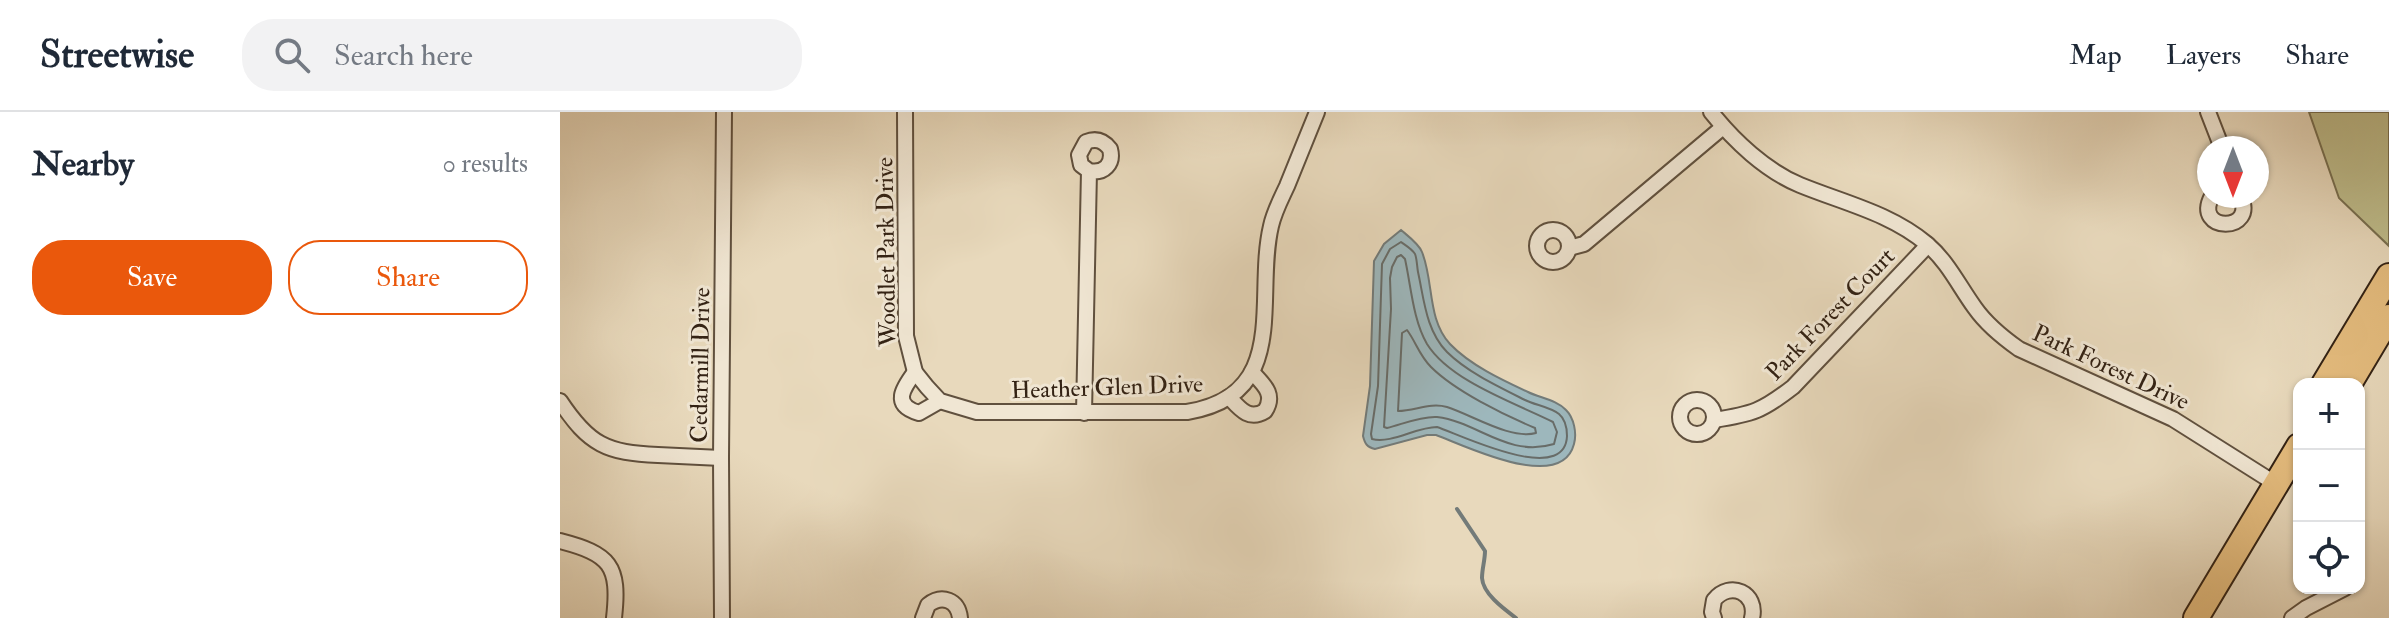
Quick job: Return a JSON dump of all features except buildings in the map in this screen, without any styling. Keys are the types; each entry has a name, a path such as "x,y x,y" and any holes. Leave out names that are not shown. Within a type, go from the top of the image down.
{"main road":[{"path":"2328,378 2389,276"},
{"path":"2353,378 2389,317"},
{"path":"2196,618 2297,450"}],"street":[{"name":"Cedarmill Drive","path":"722,618 724,112"},
{"name":"Woodlet Park Drive","path":"905,112 906,336 915,372 940,401"},
{"name":"Heather Glen Drive","path":"940,401 977,412 1187,412 1215,406 1229,397 1252,372 1258,360 1263,342 1266,257 1272,222 1317,112"},
{"name":"Park Forest Drive","path":"1711,112 1723,127 1778,173 1900,225 1928,245 1948,266 1976,309 1997,333 2019,349 2173,419 2276,484"},
{"path":"2208,112 2217,136"},
{"path":"1569,248 1584,244 1723,127"},
{"path":"1084,413 1089,171"},
{"path":"2209,208 2216,221 2226,225 2237,221 2244,208"},
{"name":"Park Forest Court","path":"1714,420 1750,414 1793,387 1928,245"},
{"path":"915,372 902,389 905,405 919,413 940,401"},
{"path":"1229,397 1246,414 1265,411 1270,394 1252,372"},
{"path":"560,401 577,425 607,448 624,454 721,458"},
{"path":"560,541 592,550 602,556 610,567 615,583 614,618"},
{"path":"1714,618 1714,600 1727,590 1734,590 1741,591 1753,603 1752,618"},
{"path":"2292,618 2333,594"},
{"path":"923,618 928,605 939,599 955,605 960,617 976,618"}],"shaded area":[{"path":"2309,112 2389,112 2389,246 2339,198"}],"water":[{"path":"1401,230 1422,252 1434,312 1450,344 1487,371 1558,404 1569,413 1575,440 1565,458 1551,465 1532,466 1489,455 1436,435 1375,449 1367,445 1363,436 1370,386 1374,261 1384,244"}],"waterway":[{"path":"1457,509 1485,551 1482,578 1486,590 1516,618"}]}
